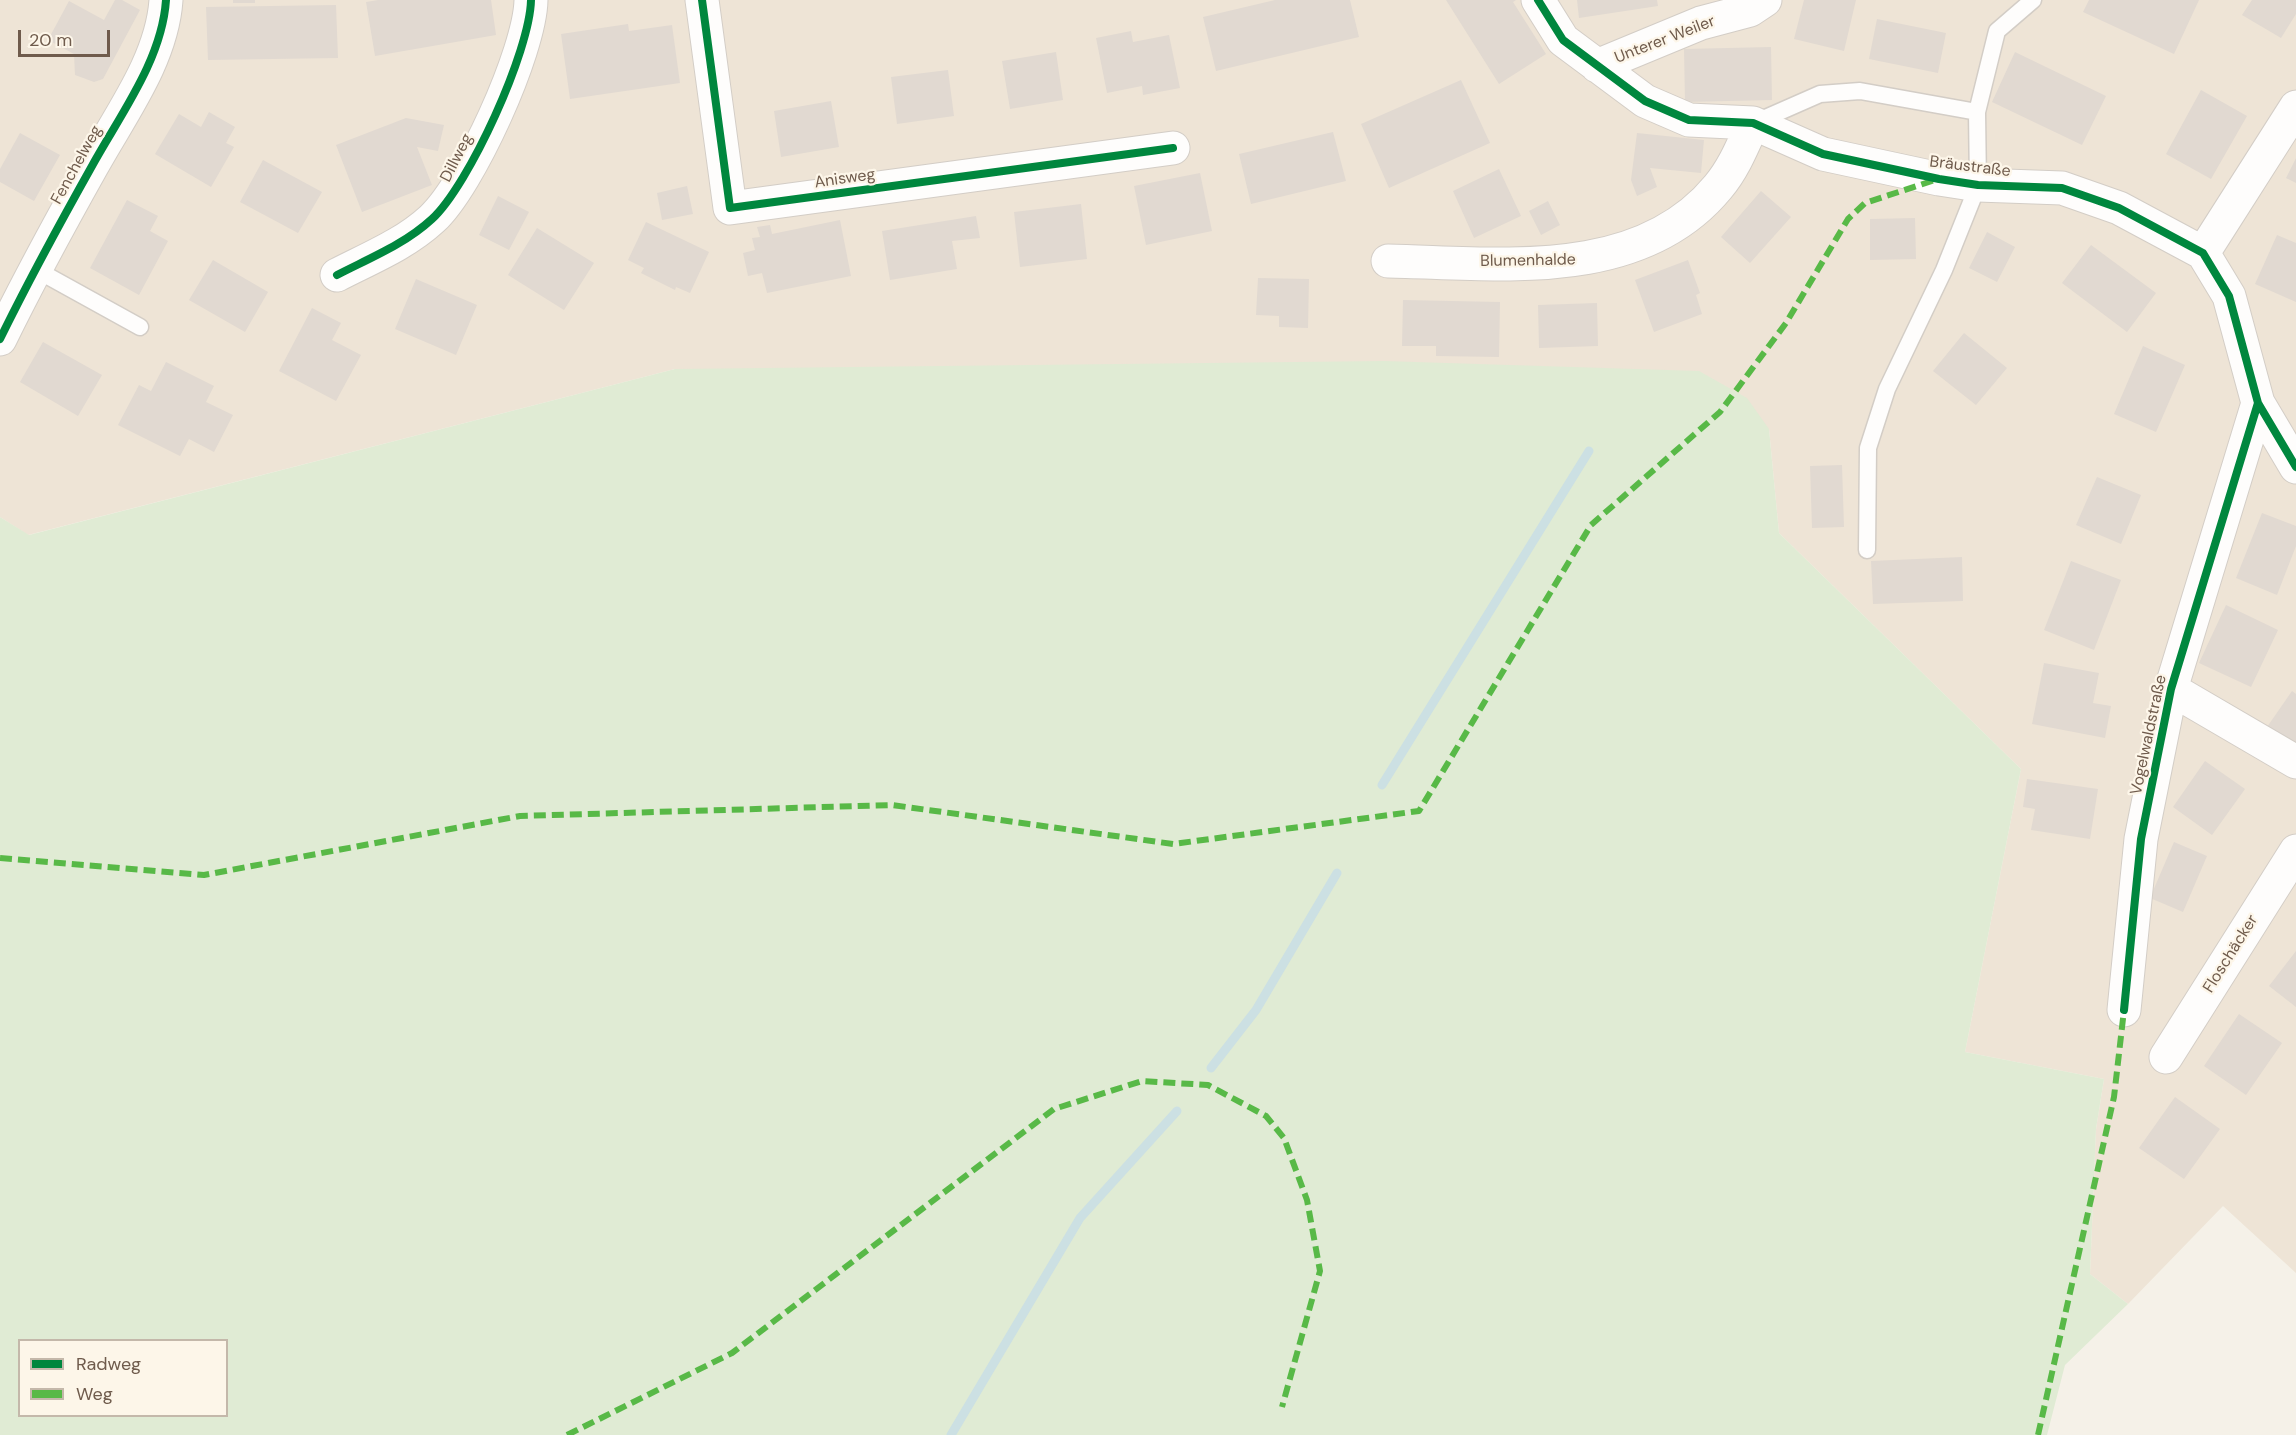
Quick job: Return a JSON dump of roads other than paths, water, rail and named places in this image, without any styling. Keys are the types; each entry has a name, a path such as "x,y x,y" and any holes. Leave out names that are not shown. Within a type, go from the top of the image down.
{"street":[{"name":"Fenchelweg","path":"0,339 35,269 150,61 165,18 166,0"},
{"name":"Dillweg","path":"338,275 408,239 433,218 453,196 502,99 523,48 531,0"},
{"name":"Anisweg","path":"702,0 730,208 1173,148"},
{"name":"Bräustraße","path":"1538,0 1563,40 1646,101 1689,120 1753,123 1823,154 1978,185 2062,188 2119,208 2203,253"},
{"name":"Unterer Weiler","path":"1597,66 1701,23 1750,10 1765,0"},
{"path":"2296,108 2203,253 2229,296 2258,403 2296,467"},
{"name":"Blumenhalde","path":"1388,261 1545,263 1585,259 1644,242 1682,219 1718,188 1737,159 1753,123"},
{"name":"Vogelwaldstraße","path":"2124,1010 2141,839 2170,689 2258,403"},
{"path":"2170,689 2296,762"},
{"name":"Floschäcker","path":"2166,1057 2296,851"}],"lane":[{"path":"1867,550 1868,448 1887,389 1944,270 1978,185 1977,112 1997,32 2033,0"},
{"path":"1753,123 1820,94 1860,91 1924,100 1977,112"},
{"path":"35,269 140,327"}],"waterway":[{"path":"1382,785 1589,451"},
{"path":"1211,1068 1256,1010 1337,873"},
{"path":"951,1435 1080,1218 1177,1111"}]}
